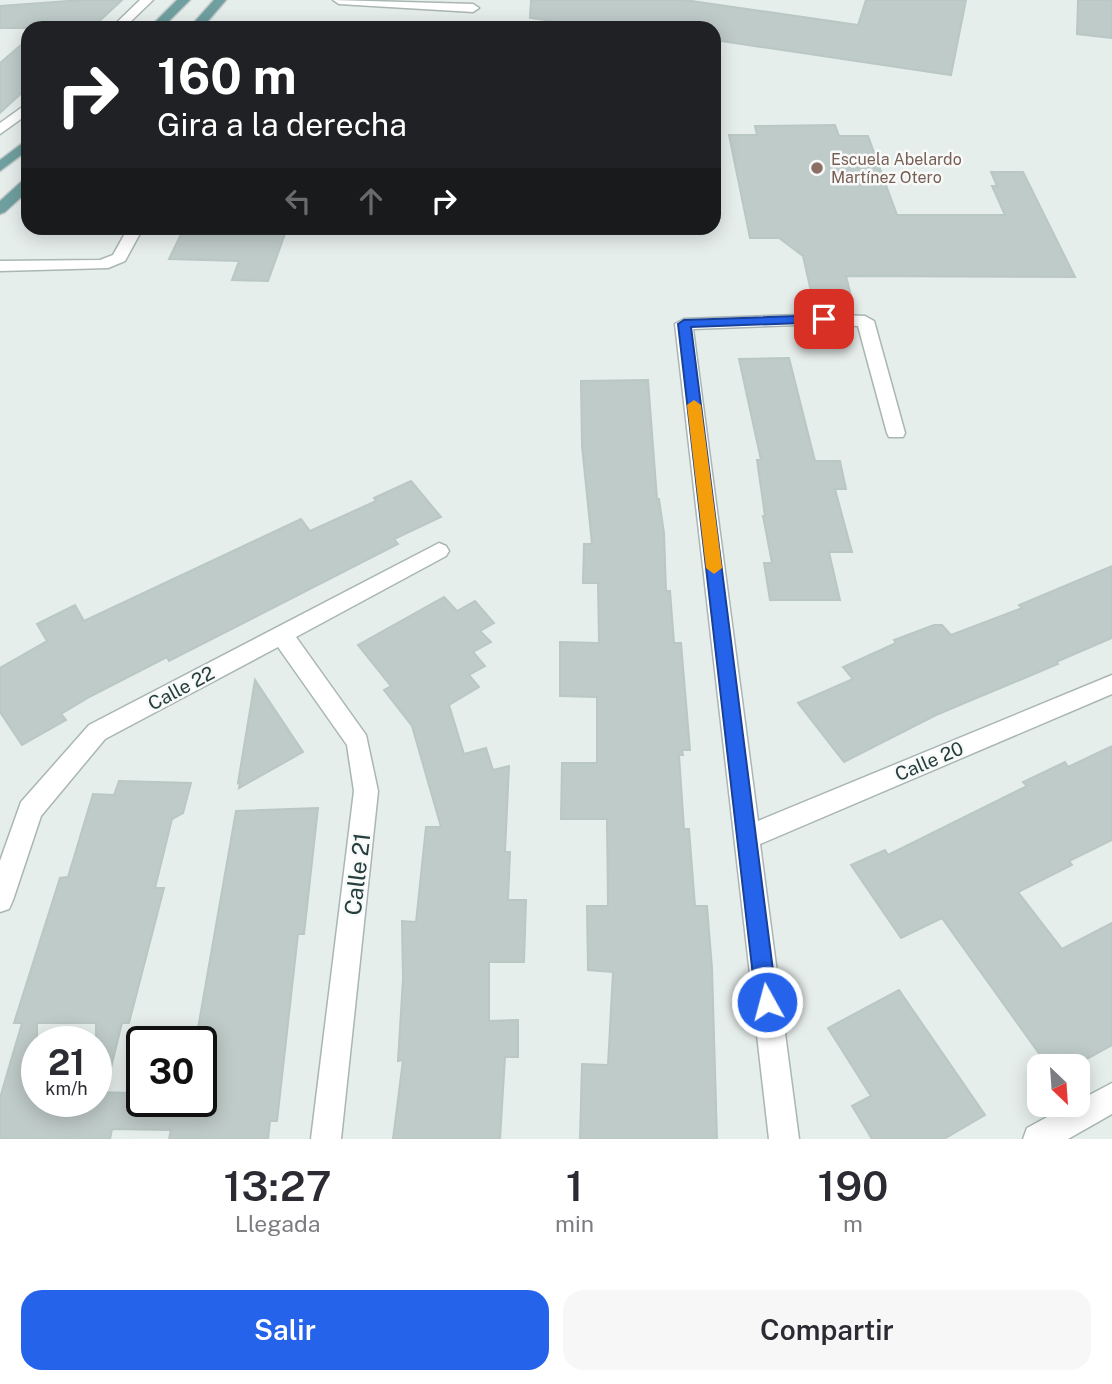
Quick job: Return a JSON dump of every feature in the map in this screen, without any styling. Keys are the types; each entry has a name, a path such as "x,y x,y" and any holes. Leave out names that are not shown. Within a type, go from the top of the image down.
{"main road":[{"path":"162,21 184,0"},
{"path":"201,21 220,0"},
{"path":"0,167 21,149"},
{"path":"0,209 21,190"}],"street":[{"path":"124,21 147,0"},
{"path":"340,0 473,8"},
{"path":"0,130 21,113"},
{"path":"0,266 102,265 119,258 131,235"},
{"path":"784,1139 684,324 824,319 865,321 896,433"},
{"name":"Calle 22","path":"0,900 30,810 97,732 439,551"},
{"name":"Calle 21","path":"281,634 358,743 366,792 326,1139"},
{"name":"Calle 20","path":"746,838 1112,684"},
{"path":"1038,1139 1112,1098"}],"building":[{"path":"122,0 100,21 21,21 21,28 0,28 0,6"},
{"path":"531,0 685,0 858,25 866,0 966,0 951,75 721,41 721,21 552,21 530,18"},
{"path":"1078,0 1112,0 1112,38 1077,34"},
{"path":"21,45 21,94 0,113 0,63"},
{"path":"835,125 839,136 868,136 897,215 1005,215 992,186 997,186 991,172 1023,172 1075,277 846,276 851,296 812,296 803,256 779,238 750,238 729,135 757,135 755,126"},
{"path":"181,235 284,235 268,281 232,280 239,261 169,259"},
{"path":"789,358 815,461 840,461 846,489 835,489 852,552 829,552 840,600 770,600 764,563 772,563 763,516 757,460 761,460 739,359"},
{"path":"648,380 657,499 664,533 666,591 670,591 674,643 681,643 690,750 682,750 683,755 679,755 684,829 689,829 695,906 707,906 712,968 717,1139 580,1139 582,1064 608,1065 613,972 588,970 587,906 608,906 607,819 561,819 562,763 597,763 597,697 560,696 560,642 599,643 598,583 583,583 584,544 592,544 582,446 581,381"},
{"path":"411,481 441,517 394,539 398,544 169,661 167,657 91,696 61,714 66,720 22,745 0,712 0,668 47,641 37,624 75,605 84,621 301,519 310,531 376,501 374,498"},
{"path":"1112,566 1112,638 1056,662 1058,664 936,715 844,762 798,703 853,679 843,667 896,643 894,640 934,625 942,625 951,635 1022,608 1019,605"},
{"path":"444,597 457,611 475,601 494,623 480,631 491,642 473,652 485,666 469,675 479,687 449,705 464,754 486,748 493,770 509,766 505,852 510,852 508,900 526,900 524,962 489,962 489,1021 518,1020 518,1057 505,1057 500,1139 393,1139 403,1060 398,1061 403,979 402,921 416,922 426,827 441,827 412,726 384,690 391,686 358,645"},
{"path":"255,680 303,752 239,788 240,782 238,783"},
{"path":"1112,746 1112,840 1069,861 1072,865 1018,892 1062,949 1112,923 1112,1045 1090,1057 1090,1054 1039,1054 942,918 901,938 851,865 885,850 888,855 1027,786 1023,782 1065,762 1068,767"},
{"path":"119,781 191,783 183,813 172,819 155,888 164,888 129,1023 122,1023 112,1064 112,1026 96,1026 96,1023 37,1023 37,1026 21,1026 22,1023 14,1023 60,878 68,877 93,794 114,795"},
{"path":"318,808 304,934 298,934 277,1121 270,1121 268,1139 169,1139 171,1130 112,1129 110,1139 0,1139 0,1098 21,1026 21,1117 112,1117 112,1092 126,1093 126,1117 217,1117 217,1026 198,1026 236,811"},
{"path":"899,990 985,1115 944,1139 872,1139 852,1106 871,1096 828,1028"}],"slow traffic":[{"path":"694,405 714,568"}],"place":[{"name":"Escuela Abelardo Martínez Otero","path":"817,168"}],"route":[{"path":"767,1002 684,324 824,319"}]}
